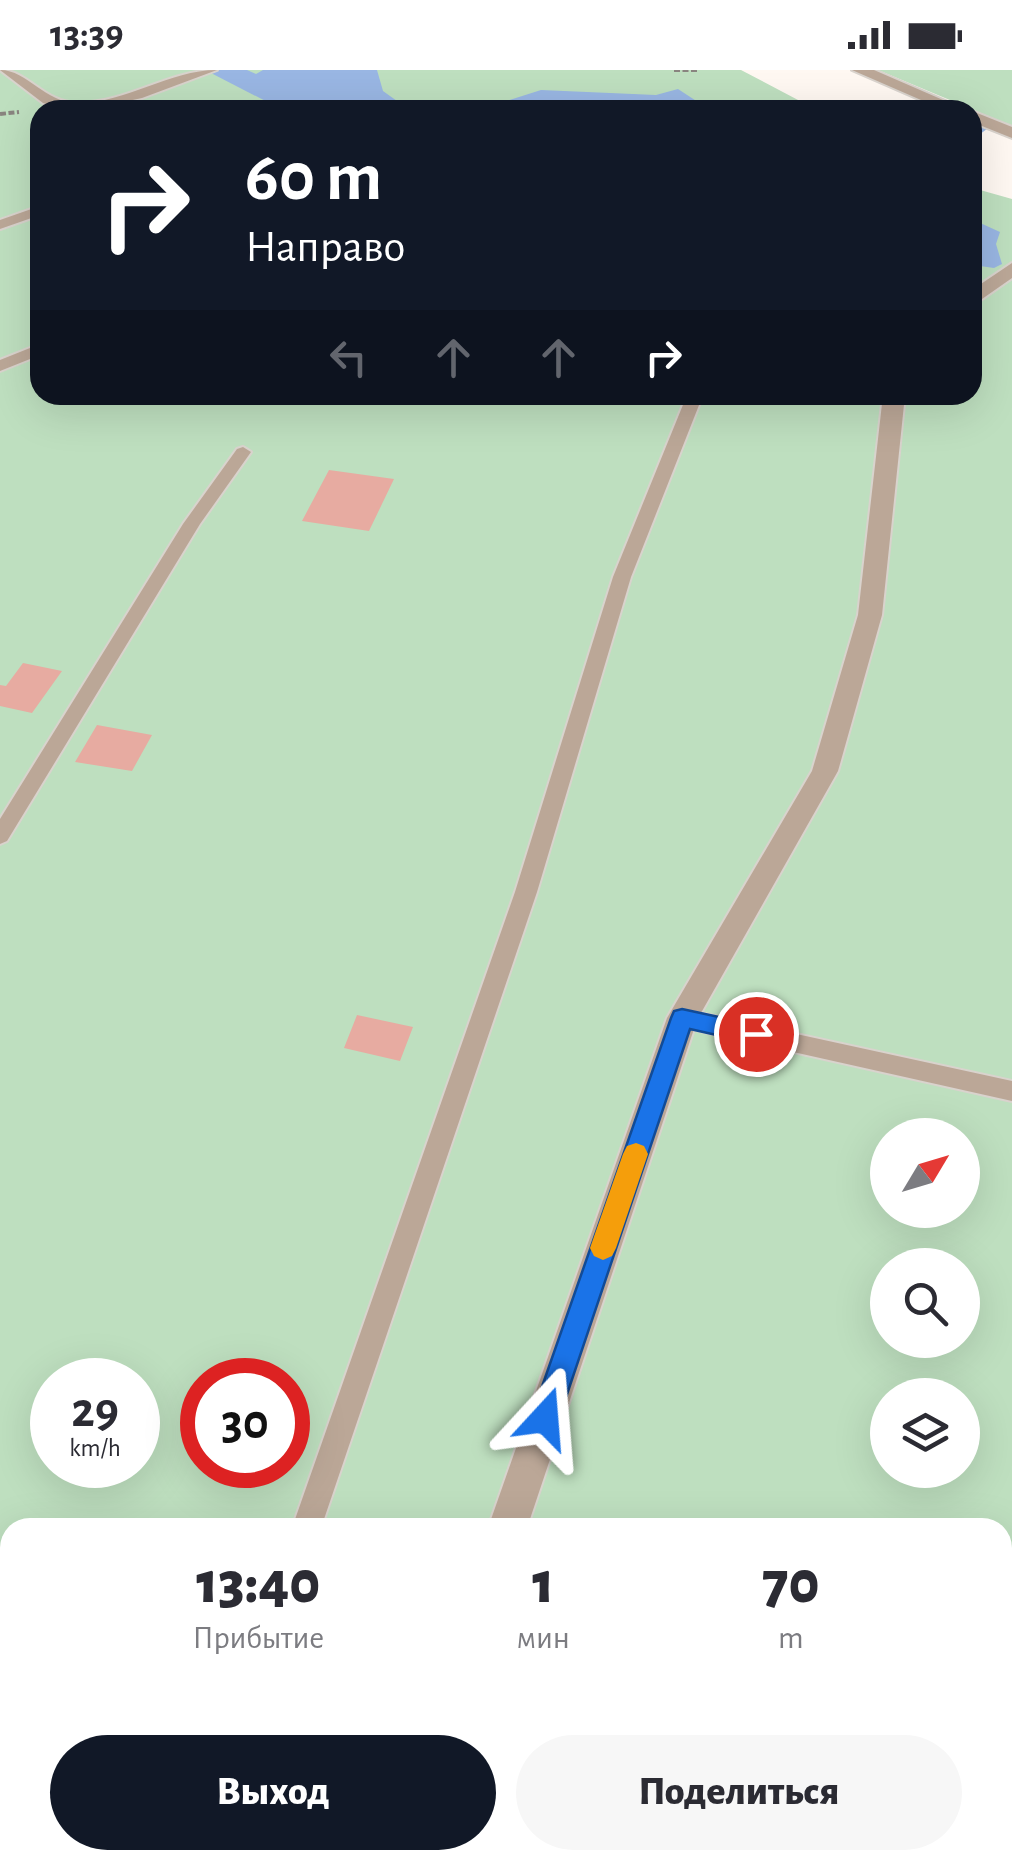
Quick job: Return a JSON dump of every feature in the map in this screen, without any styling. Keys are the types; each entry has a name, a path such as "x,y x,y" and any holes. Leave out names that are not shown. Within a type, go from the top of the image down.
{"street":[{"path":"860,70 934,100"},
{"path":"982,120 1012,133"},
{"path":"982,292 1012,269"},
{"path":"510,1518 682,1018 826,770 870,615 893,405"}],"lane":[{"path":"3,70 31,92 49,100"},
{"path":"118,100 211,70"},
{"path":"0,224 30,214"},
{"path":"0,366 30,353"},
{"path":"309,1518 526,892 622,577 691,405"},
{"path":"0,836 192,524 243,452"},
{"path":"682,1018 1012,1091"}],"path":[{"path":"674,70 699,70"}],"green space":[{"path":"0,70 741,70 798,100 30,100 30,405 982,405 982,191 1012,199 1012,1518 0,1518"},
{"path":"878,70 1012,70 1012,126 982,113 982,100 950,100"}],"water":[{"path":"377,70 383,91 396,100 264,100 209,72"},
{"path":"678,89 695,100 509,100 541,90 656,95"},
{"path":"982,224 1000,232 996,244 1002,264 994,268 982,266"}],"building":[{"path":"329,470 394,479 369,531 302,521"},
{"path":"23,663 62,671 32,713 0,706 0,685 6,686"},
{"path":"97,725 152,735 132,771 75,762"},
{"path":"357,1015 413,1027 400,1061 344,1048"}],"waterway":[{"path":"982,130 987,126"}],"slow traffic":[{"path":"603,1248 636,1154"}],"route":[{"path":"545,1418 682,1018 756,1034"}]}
